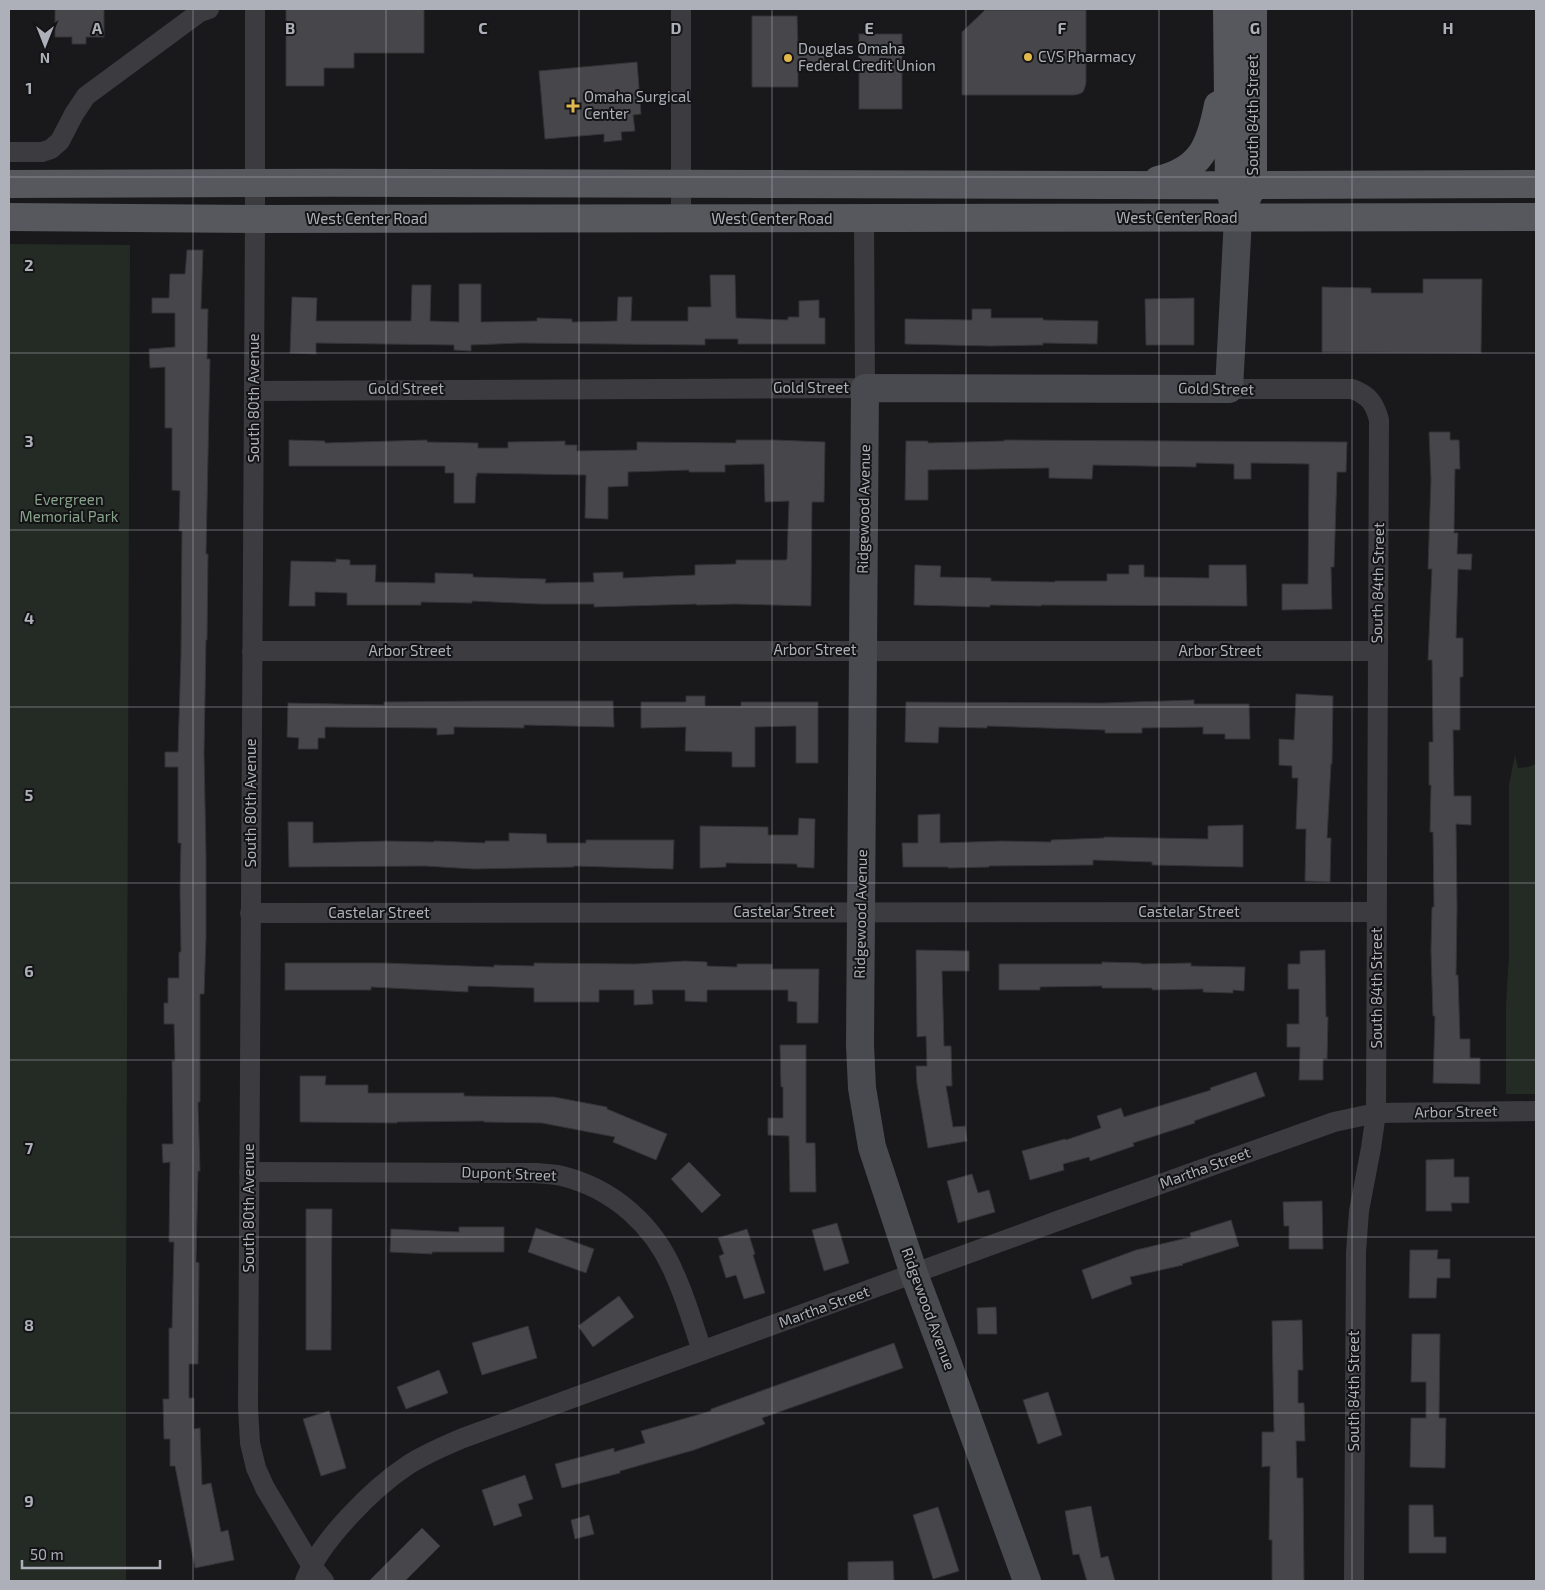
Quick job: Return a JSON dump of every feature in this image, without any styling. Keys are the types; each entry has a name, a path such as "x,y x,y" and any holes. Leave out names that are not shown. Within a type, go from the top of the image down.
{"main road":[{"name":"South 84th Street","path":"1227,9 1228,57 1241,185"},
{"name":"South 84th Street","path":"1229,389 1252,9"},
{"path":"1136,185 1178,174 1188,169 1203,152 1214,129 1228,57"},
{"path":"9,184 256,182 1136,185 1536,184"},
{"name":"West Center Road","path":"9,217 65,219 1536,217"},
{"name":"Gold Street","path":"865,388 1229,389"},
{"name":"Ridgewood Avenue","path":"865,388 860,1045 862,1088 866,1118 874,1155 914,1274 1026,1581"}],"street":[{"path":"9,152 42,152 51,149 60,141 86,96 200,12 209,9"},
{"name":"South 80th Avenue","path":"255,9 256,219 248,1408 250,1443 256,1468 308,1573 324,1581"},
{"path":"681,9 681,219"},
{"name":"Ridgewood Avenue","path":"864,219 865,388"},
{"name":"Gold Street","path":"254,390 865,388"},
{"name":"Gold Street","path":"1229,389 1352,389 1367,396"},
{"name":"South 84th Street","path":"1354,1581 1356,1252 1359,1211 1373,1140 1376,1113 1379,420 1377,409 1367,396"},
{"name":"Arbor Street","path":"252,651 862,650 1377,652"},
{"name":"Castelar Street","path":"250,913 1377,912"},
{"name":"Arbor Street","path":"1376,1113 1536,1111"},
{"name":"Martha Street","path":"308,1573 345,1521 392,1477 426,1454 462,1438 1334,1122 1376,1113"},
{"name":"Dupont Street","path":"249,1172 536,1173 561,1176 591,1186 619,1202 634,1214 651,1233 675,1274 702,1350"}],"green space":[{"name":"Evergreen Memorial Park","path":"9,244 130,245 126,1581 9,1581"},
{"path":"1515,755 1518,768 1536,764 1536,1094 1506,1094 1506,1007 1509,955 1509,785"}],"building":[{"path":"55,9 104,9 104,37 86,37 86,44 72,44 72,37 55,37"},
{"path":"286,9 424,9 424,53 354,53 354,68 324,68 324,86 286,86"},
{"path":"985,10 1086,10 1086,82 1083,92 1074,95 962,95 962,32"},
{"name":"Douglas Omaha Federal Credit Union","path":"752,16 797,16 798,48 824,48 824,68 798,68 798,87 752,87"},
{"path":"859,34 902,34 902,109 859,109"},
{"path":"637,62 641,114 633,115 635,131 621,132 622,140 604,142 604,134 545,139 539,71"},
{"path":"187,250 203,250 201,309 208,309 207,359 210,359 204,753 206,937 204,994 200,994 200,1102 198,1102 200,1171 198,1171 196,1262 199,1263 198,1364 189,1364 189,1398 194,1398 194,1429 200,1428 202,1485 211,1483 221,1532 228,1530 234,1560 195,1568 175,1466 170,1466 170,1439 164,1439 163,1399 169,1399 169,1328 172,1328 174,1242 169,1242 170,1162 163,1163 162,1144 173,1144 172,1061 175,1061 174,1024 164,1024 164,1003 168,1003 168,978 179,978 179,952 181,952 181,843 178,843 178,767 165,767 165,752 178,752 182,531 179,531 180,491 172,490 172,428 165,428 165,367 150,368 149,349 175,347 175,313 152,313 152,298 169,298 170,274 185,274"},
{"path":"710,275 735,275 736,318 788,320 788,317 799,317 799,301 819,300 819,318 825,318 825,344 738,344 738,339 705,339 705,345 521,343 471,345 471,351 454,350 454,345 316,343 316,354 290,353 292,297 317,298 316,321 411,321 412,285 431,285 430,321 459,322 459,284 481,284 481,322 537,321 537,318 572,319 572,322 617,321 618,297 632,297 631,321 688,321 688,307 711,307"},
{"path":"1423,279 1482,279 1481,353 1322,352 1322,287 1371,288 1371,293 1423,293"},
{"path":"1194,298 1194,345 1146,345 1145,299"},
{"path":"972,309 991,309 991,318 1098,321 1097,344 1043,343 1043,345 991,346 905,344 905,319 972,320"},
{"path":"1429,432 1450,432 1450,440 1459,440 1460,469 1455,469 1454,533 1458,533 1457,554 1472,554 1471,570 1458,569 1456,638 1463,638 1463,677 1460,677 1460,730 1453,730 1454,796 1471,796 1471,825 1456,824 1456,975 1458,975 1460,1039 1470,1039 1470,1058 1480,1058 1480,1084 1433,1083 1435,1016 1433,1016 1431,950 1432,907 1434,907 1433,832 1430,832 1431,785 1429,785 1429,742 1433,742 1432,660 1428,660 1432,569 1428,569 1431,479"},
{"path":"289,440 325,441 325,443 427,440 427,442 478,443 478,448 508,448 508,442 565,441 565,445 577,445 577,451 637,450 637,442 736,443 736,440 775,440 825,442 824,502 812,502 811,606 696,604 594,607 594,604 472,601 472,603 421,602 421,605 347,605 347,593 315,592 315,606 289,606 291,561 336,562 336,559 350,560 350,565 376,565 375,582 435,583 435,573 473,574 473,577 546,579 545,583 594,582 593,573 623,572 623,578 695,575 695,565 736,564 736,560 786,560 789,501 765,502 764,464 725,465 725,472 689,472 689,470 628,472 628,486 608,487 608,519 585,518 586,475 477,473 475,503 454,503 454,473 445,473 445,466 289,466"},
{"path":"1004,440 1347,442 1346,472 1337,472 1334,567 1331,567 1332,609 1282,610 1282,584 1308,584 1309,464 1251,463 1251,479 1234,479 1234,464 1196,463 1196,467 1093,465 1092,479 1049,478 1049,468 928,470 928,500 905,500 906,441 928,441 928,443"},
{"path":"915,565 941,566 940,577 991,578 991,581 1055,582 1107,581 1107,574 1129,574 1129,565 1144,565 1144,577 1209,578 1209,565 1246,565 1247,606 990,605 990,607 914,605"},
{"path":"1296,694 1333,696 1332,764 1327,838 1331,838 1330,882 1305,881 1306,829 1296,829 1298,778 1292,778 1292,766 1279,765 1279,739 1294,740"},
{"path":"686,696 705,696 705,706 741,706 741,702 818,702 818,763 796,763 796,726 755,727 755,767 732,767 732,752 685,751 686,727 641,728 641,702 686,702"},
{"path":"1194,700 1194,704 1249,704 1250,739 1225,739 1225,734 1203,734 1203,727 1142,728 1142,733 1105,733 1105,730 987,726 987,728 939,727 938,743 905,742 906,702 1103,703"},
{"path":"613,701 614,727 524,725 524,728 454,727 454,734 437,735 437,728 325,727 325,738 318,738 318,749 298,749 299,738 287,737 288,703 384,705 384,702"},
{"path":"940,814 940,843 1051,842 1051,840 1104,837 1208,839 1208,826 1243,825 1243,867 1152,865 1152,862 1093,860 1093,865 903,867 902,843 918,843 918,815"},
{"path":"799,818 815,819 814,868 797,867 797,864 726,863 726,867 700,868 700,826 768,827 768,835 798,835"},
{"path":"288,822 313,822 313,843 434,841 485,843 485,841 509,841 509,833 546,834 547,843 586,843 586,840 674,840 673,869 574,866 474,869 425,866 289,867"},
{"path":"916,950 969,951 969,971 942,971 944,1046 951,1046 952,1086 946,1086 953,1127 965,1126 967,1141 928,1148 917,1084 916,1066 927,1066 926,1036 917,1037"},
{"path":"1325,950 1326,1017 1328,1017 1327,1059 1323,1059 1323,1080 1299,1080 1300,1047 1287,1047 1287,1024 1299,1024 1299,989 1288,989 1288,964 1300,964 1300,951"},
{"path":"685,961 707,962 707,966 737,967 737,964 772,964 772,969 819,969 818,1023 797,1023 797,1002 788,1001 788,990 707,990 707,1002 685,1001 685,990 652,990 653,1004 634,1005 634,990 599,990 599,1002 534,1002 534,988 468,986 468,992 371,987 371,990 285,990 285,963 383,963 494,967 494,965 534,966 534,963 635,964"},
{"path":"1102,962 1141,964 1191,963 1191,966 1245,967 1244,991 1233,990 1233,993 1203,992 1203,989 1152,990 1152,988 1102,988 1102,986 1040,987 1040,990 999,990 999,964 1102,964"},
{"path":"780,1045 806,1045 806,1143 815,1143 816,1192 790,1192 789,1136 768,1135 768,1118 783,1118"},
{"path":"1256,1072 1265,1096 1194,1121 1195,1123 1133,1143 1134,1146 1090,1161 1089,1157 1063,1164 1064,1170 1030,1180 1022,1151 1066,1140 1101,1128 1097,1116 1121,1108 1124,1117 1211,1090 1210,1088"},
{"path":"300,1076 326,1076 325,1085 368,1085 368,1093 464,1093 464,1096 554,1097 607,1107 607,1109 667,1134 656,1160 613,1142 615,1137 542,1123 484,1121 397,1123 300,1122"},
{"path":"1454,1159 1454,1177 1469,1177 1469,1203 1451,1203 1452,1211 1426,1211 1426,1160"},
{"path":"689,1162 721,1195 702,1213 671,1179"},
{"path":"972,1174 978,1193 989,1190 995,1212 958,1223 947,1181"},
{"path":"1322,1201 1323,1249 1289,1249 1289,1226 1284,1226 1283,1202"},
{"path":"306,1209 332,1209 331,1350 306,1350"},
{"path":"1231,1220 1239,1246 1183,1265 1130,1277 1132,1284 1092,1299 1082,1270 1136,1250 1191,1237 1190,1233"},
{"path":"837,1223 849,1263 824,1271 812,1230"},
{"path":"459,1227 504,1227 504,1252 432,1252 432,1254 390,1252 391,1229 459,1232"},
{"path":"536,1228 594,1249 586,1273 528,1252"},
{"path":"747,1229 765,1293 744,1299 736,1275 726,1278 719,1256 724,1254 718,1238"},
{"path":"1410,1250 1438,1250 1437,1259 1450,1259 1450,1278 1437,1278 1436,1298 1409,1298"},
{"path":"619,1296 634,1317 593,1347 578,1326"},
{"path":"996,1307 997,1334 978,1334 977,1308"},
{"path":"1302,1320 1303,1370 1298,1370 1298,1403 1304,1403 1305,1441 1296,1441 1297,1478 1303,1478 1304,1581 1272,1581 1272,1540 1269,1540 1270,1466 1262,1467 1262,1432 1274,1432 1272,1321"},
{"path":"528,1326 537,1358 482,1375 472,1343"},
{"path":"1412,1334 1440,1334 1439,1418 1446,1418 1445,1468 1410,1467 1411,1418 1426,1418 1426,1382 1411,1382"},
{"path":"894,1343 903,1368 762,1418 765,1424 694,1450 620,1471 620,1473 562,1488 555,1464 614,1448 614,1452 645,1443 641,1431 711,1411 711,1409"},
{"path":"439,1370 448,1393 406,1409 397,1387"},
{"path":"1048,1392 1062,1435 1038,1444 1023,1400"},
{"path":"329,1411 346,1468 321,1476 303,1419"},
{"path":"525,1475 533,1499 518,1504 522,1516 494,1526 482,1490"},
{"path":"1409,1505 1433,1505 1434,1537 1446,1537 1446,1553 1409,1553"},
{"path":"1091,1506 1101,1558 1108,1556 1115,1581 1087,1581 1079,1554 1073,1555 1065,1511"},
{"path":"938,1507 959,1571 933,1579 913,1515"},
{"path":"589,1515 594,1534 575,1539 571,1520"},
{"path":"422,1528 440,1546 405,1581 369,1581"},
{"path":"893,1561 894,1581 848,1581 848,1562"}],"place":[{"name":"CVS Pharmacy","path":"1028,57"},
{"name":"Douglas Omaha Federal Credit Union","path":"788,58"},
{"name":"Omaha Surgical Center","path":"573,106"}]}
